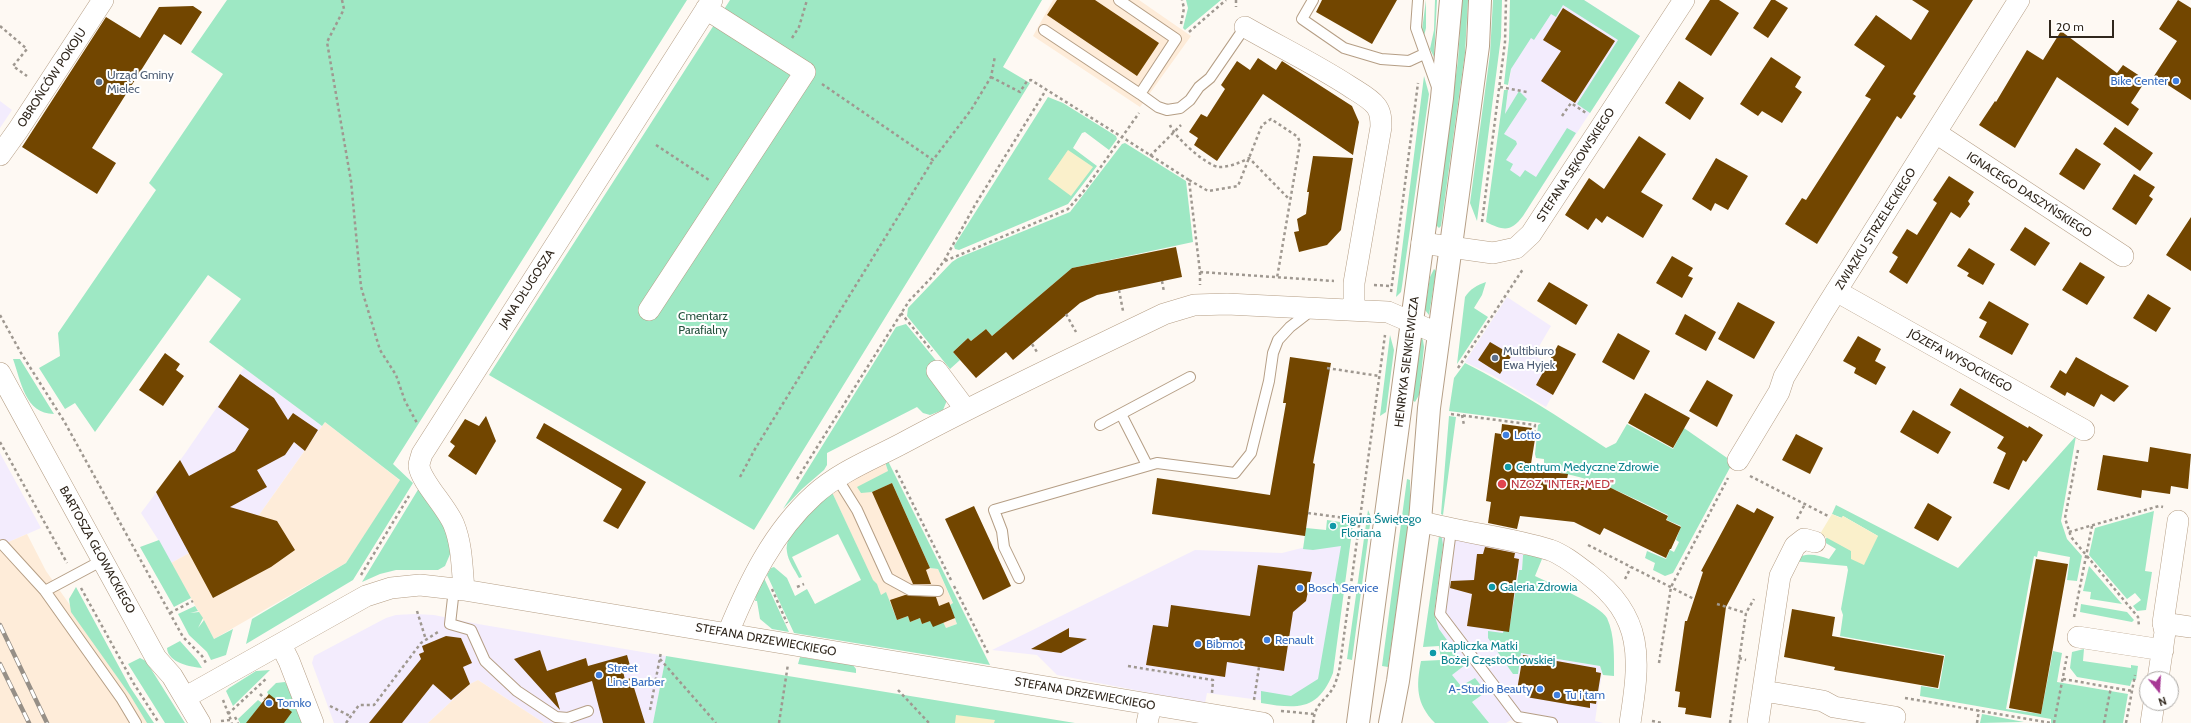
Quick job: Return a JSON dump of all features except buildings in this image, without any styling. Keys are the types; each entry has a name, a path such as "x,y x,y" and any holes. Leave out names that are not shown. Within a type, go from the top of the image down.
{"street":[{"name":"OBROŃCÓW POKOJU","path":"0,154 18,130 103,0"},
{"name":"HENRYKA SIENKIEWICZA","path":"1358,723 1442,98 1450,29 1450,0"},
{"path":"1390,723 1398,681 1420,521 1426,446 1439,334 1478,46 1480,0"},
{"name":"STEFANA SĘKOWSKIEGO","path":"1422,243 1493,253 1516,248 1531,234 1684,0"},
{"name":"ZWIĄZKU STRZELECKIEGO","path":"1735,464 1779,392 1784,377 1836,291 2019,0"},
{"name":"JANA DŁUGOSZA","path":"459,589 459,541 454,524 446,508 422,475 419,465 422,454 709,4"},
{"path":"648,310 805,72 709,4"},
{"path":"1245,27 1284,49 1298,54 1366,97 1377,107 1381,116 1381,127 1354,283 1354,310"},
{"name":"IGNACEGO DASZYŃSKIEGO","path":"1936,133 2123,256"},
{"name":"JÓZEFA WYSOCKIEGO","path":"1836,291 2084,430"},
{"path":"728,633 749,584 760,564 792,518 814,495 837,478 966,410 1164,314 1194,305 1227,304 1388,312 1439,334"},
{"path":"937,364 966,410"},
{"name":"BARTOSZA GŁOWACKIEGO","path":"0,373 156,658 186,697 210,722"},
{"path":"1397,441 1426,446"},
{"path":"2159,671 2165,632 2163,623 2172,514"},
{"path":"1420,521 1451,530 1550,550 1567,558 1605,587 1624,609 1637,658 1636,684 1643,722"},
{"path":"1758,723 1780,576 1795,546 1804,539 1815,542"},
{"name":"STEFANA DRZEWIECKIEGO","path":"186,697 285,653 366,596 391,588 420,584 728,633 1001,680 1149,714 1263,713"},
{"path":"2163,623 2191,627"},
{"path":"2078,637 2163,650"},
{"path":"285,653 313,723"},
{"path":"1764,691 1823,701 1834,707 1895,717"},
{"path":"2151,723 2153,711"}],"lane":[{"path":"1120,0 1176,40 1140,94"},
{"path":"1312,0 1302,19 1344,48 1381,59 1409,61 1424,54"},
{"path":"1418,0 1416,28 1424,54 1442,98"},
{"path":"1044,30 1140,94 1148,101 1167,110 1180,108 1190,100 1199,87 1210,78 1245,27"},
{"path":"1019,578 1004,547 1002,531 994,510 1157,462 1234,473 1251,453 1278,340 1290,327 1313,309"},
{"path":"1100,425 1190,377"},
{"path":"1121,414 1147,465"},
{"path":"837,478 857,510 888,578 910,590 938,591"},
{"path":"1451,530 1440,614 1518,718 1552,723"},
{"path":"3,545 45,591 121,698 136,723"},
{"path":"45,591 103,560"},
{"path":"459,589 450,624 471,630 485,661 503,680 556,717 568,718 588,711"}],"path":[{"path":"342,0 344,9 327,42 352,181 361,287 380,350 396,375 405,401 429,442"},
{"path":"781,56 799,27 807,0"},
{"path":"1176,40 1184,8 1182,0"},
{"path":"1176,40 1188,33 1226,0"},
{"path":"1236,0 1236,7"},
{"path":"1482,222 1506,42 1506,0"},
{"path":"0,26 27,49 13,66 30,79"},
{"path":"740,477 754,449 932,160 971,110 991,77 994,56"},
{"path":"805,72 932,160"},
{"path":"991,77 1020,92 1029,79 1208,191 1238,186 1262,125 1270,119 1298,137 1300,143 1277,278"},
{"path":"1390,294 1418,82"},
{"path":"1500,87 1527,92"},
{"path":"794,485 909,301 931,278 944,261 975,205 1046,90"},
{"path":"944,261 1068,209 1084,192 1148,101"},
{"path":"1562,116 1571,103 1589,115"},
{"path":"1167,110 1173,133 1185,146 1217,167 1232,166 1249,158"},
{"path":"1150,156 1184,124"},
{"path":"656,145 726,191"},
{"path":"1249,158 1290,199"},
{"path":"1189,180 1200,272 1391,286"},
{"path":"1457,369 1526,264"},
{"path":"1119,290 1124,316"},
{"path":"901,313 937,364"},
{"path":"1066,314 1079,337"},
{"path":"0,315 21,353 64,421 183,637 202,656 207,668"},
{"path":"1313,723 1314,714 1320,702 1333,688 1339,672 1385,333"},
{"path":"1327,368 1379,376"},
{"path":"1444,413 1535,425 1534,436"},
{"path":"1462,416 1464,425"},
{"path":"2084,430 2080,439 2065,518 2071,537 2138,617 2140,646 2126,723"},
{"path":"0,442 69,567"},
{"path":"887,452 1001,680"},
{"path":"1658,668 1671,587 1735,464 1830,517"},
{"path":"360,576 411,492"},
{"path":"2069,532 2159,506 2172,514"},
{"path":"1308,514 1360,520"},
{"path":"79,584 134,684 159,723"},
{"path":"797,587 804,584"},
{"path":"770,586 789,626"},
{"path":"170,613 193,601"},
{"path":"1717,604 1746,613"},
{"path":"417,611 426,640"},
{"path":"346,723 359,705 374,705 421,643 450,624"},
{"path":"650,710 661,652"},
{"path":"228,714 274,672 285,653"},
{"path":"660,659 716,723"},
{"path":"779,723 788,662"},
{"path":"1128,666 1214,680 1211,699"},
{"path":"1259,667 1263,713 1314,714"},
{"path":"2063,679 2132,691"},
{"path":"2104,723 2110,687"},
{"path":"898,690 929,723"},
{"path":"260,694 265,699"},
{"path":"210,722 231,722 222,697"},
{"path":"329,706 350,716"},
{"path":"1977,723 1979,710"},
{"path":"1643,722 1650,713"},
{"path":"235,717 238,723"},
{"path":"2028,723 2032,720"},
{"path":"1643,722 1662,723"}],"shaded area":[{"path":"1053,0 1139,0 1191,36 1140,107 1033,36"},
{"path":"1516,0 1584,0 1640,36 1537,194 1495,188 1511,69"},
{"path":"0,101 12,110 0,128"},
{"path":"1507,297 1551,326 1534,355 1564,374 1546,407 1492,375 1465,362"},
{"path":"244,368 322,426 259,515 171,563 141,513 184,455"},
{"path":"325,422 401,481 346,563 214,639 171,563 259,515"},
{"path":"0,453 41,528 4,544 0,539"},
{"path":"885,462 892,483 930,568 938,569 953,604 950,605 957,624 946,628 897,620 881,600 831,490"},
{"path":"27,534 46,571 153,723 0,723 0,539 4,544"},
{"path":"1439,536 1523,553 1522,570 1519,570 1521,653 1600,666 1602,673 1595,721 1603,723 1517,723 1511,720 1506,723 1489,723 1472,702 1486,692 1461,686 1451,675 1465,665 1439,629 1434,614 1443,545"},
{"path":"1345,537 1328,673 1290,704 1207,693 1205,703 1197,702 1057,675 1037,655 992,650 1195,550 1282,553"},
{"path":"396,615 434,615 478,624 666,656 653,723 544,723 478,680 470,684 428,723 334,723 312,663 314,656 386,618"},
{"path":"478,680 544,723 428,723 470,684"}],"green space":[{"path":"227,0 687,0 393,464 413,483 353,580 246,644 252,619 346,563 400,480 325,422 322,426 209,342 241,299 208,275 95,432 75,403 65,409 39,368 60,356 58,333 156,190 149,183 223,74 191,52"},
{"name":"Cmentarz Parafialny","path":"730,0 1042,0 1003,67 1030,83 754,530 489,375"},
{"path":"1186,0 1221,0 1185,30 1183,28 1188,8"},
{"path":"1426,0 1426,28 1424,36 1422,30"},
{"path":"1435,0 1437,0 1434,57 1430,49 1434,30"},
{"path":"1462,0 1468,0 1465,53 1441,226 1439,228 1436,225 1458,60"},
{"path":"1493,0 1502,0 1501,37 1477,221 1470,203 1490,54"},
{"path":"1510,0 1584,0 1640,36 1590,113 1577,104 1618,40 1563,5 1556,17 1551,14 1534,40 1531,38 1511,69 1508,85 1504,84 1509,40"},
{"path":"1424,76 1429,94 1402,286 1401,292 1396,297"},
{"path":"1504,90 1508,90 1505,114 1519,91 1527,99 1504,134 1516,141 1517,144 1506,160 1513,164 1510,170 1520,177 1525,170 1536,177 1567,128 1576,133 1523,216 1515,225 1507,228 1498,227 1486,222"},
{"path":"1048,97 1063,103 1116,136 1117,139 1109,150 1085,132 1082,133 1073,148 1097,166 1068,204 959,250 955,249 954,246"},
{"path":"1125,143 1186,181 1193,242 1072,268 992,336 986,329 971,341 968,338 953,352 960,360 950,369 907,316 908,308 952,262 958,258 1070,212 1122,144"},
{"path":"1434,269 1436,271 1429,315 1425,310 1430,277"},
{"path":"1486,282 1482,295 1474,308 1488,317 1457,364 1465,297 1474,288"},
{"path":"906,324 938,363 948,398 943,410 930,415 923,413 917,407 827,453 827,465 824,470 802,489 783,509 896,327"},
{"path":"1390,335 1394,350 1386,412 1380,416"},
{"path":"1421,337 1424,347 1419,395 1415,402 1412,400"},
{"path":"13,359 20,359 54,414 44,413 30,402 22,386"},
{"path":"1465,363 1536,403 1606,448 1616,443 1627,424 1673,449 1682,432 1681,426 1733,462 1673,573 1665,576 1653,570 1655,563 1645,558 1647,551 1666,559 1670,550 1674,552 1679,542 1676,540 1681,526 1667,520 1668,515 1610,488 1580,477 1548,471 1544,463 1544,459 1536,458 1535,454 1538,425 1541,423 1449,411 1454,378"},
{"path":"1449,416 1456,417 1443,515 1441,514"},
{"path":"2076,436 2061,521 2067,539 2082,556 2077,581 2067,580 2070,557 2038,551 2037,557 2034,556 2006,709 2041,714 2053,651 2062,653 2057,682 2128,694 2123,723 2051,723 2051,719 1920,696 1921,686 1939,689 1945,655 1840,636 1843,615 1841,609 1848,570 1847,566 1792,561 1806,555 1819,556 1829,559 1836,549 1824,542 1827,537 1852,551 1878,536 1843,516 1842,518 1832,514 1836,505 1958,568"},
{"path":"888,461 990,665 794,633 767,575 771,568 774,567 787,578 795,596 807,589 815,604 861,580 838,534 792,557 802,577 799,578 789,559 787,544 790,535 802,518 831,490 873,580 877,584 881,595 886,592 897,620 908,616 910,622 920,618 922,624 932,620 943,622 946,628 957,624 950,605 953,603 938,569 930,568 892,483 872,492 861,493 857,487 888,471 885,462"},
{"path":"1407,479 1410,480 1410,512 1388,667 1382,666"},
{"path":"419,488 445,526 451,552 445,566 438,570 396,570 380,574 362,582"},
{"path":"1368,510 1371,517 1352,660 1347,659"},
{"path":"2154,511 2145,571 2152,572 2146,610 2137,611 2133,606 2141,600 2135,593 2127,599 2089,555 2095,528"},
{"path":"1327,520 1353,524 1333,673 1320,695 1313,701 1296,706 1261,703 1261,691 1291,696 1318,679 1341,546 1313,550 1303,549 1306,528 1326,530"},
{"path":"1439,536 1442,538 1443,545 1434,614 1439,629 1465,665 1452,675 1461,686 1475,678 1486,692 1472,702 1489,723 1435,723 1424,709 1421,702 1418,679 1421,661 1441,660 1439,646 1423,647"},
{"path":"159,540 191,598 174,607 140,547"},
{"path":"1523,555 1534,555 1542,559 1535,576 1585,601 1595,607 1607,618 1613,639 1614,676 1603,675 1600,666 1521,653 1518,674 1513,674 1488,638 1488,631 1503,633 1505,623 1510,624 1519,570 1522,570"},
{"path":"2089,566 2122,604 2090,599 2091,592 2083,591"},
{"path":"764,578 789,632 772,629 760,619 757,601 755,601 757,591"},
{"path":"76,587 130,687 154,723 147,723 130,695 71,612 69,599"},
{"path":"2081,604 2127,612 2134,620 2132,622 2080,612"},
{"path":"195,606 198,611 190,613 199,612 203,618 198,628 204,620 214,639 233,629 226,655 211,660 207,652 189,635 178,614"},
{"path":"180,641 202,668 192,667 176,661 171,657 167,648"},
{"path":"2084,649 2083,661 2131,668 2131,665 2138,666 2136,680 2132,680 2130,686 2077,677 2070,668 2072,652"},
{"path":"666,656 1075,723 653,723"},
{"path":"800,657 853,665 856,669 856,673 798,664"},
{"path":"140,658 146,661 185,723 165,723 128,664"},
{"path":"270,670 233,706 226,691 229,688 256,671"},
{"path":"285,682 302,723 284,723 267,692 276,683"},
{"path":"258,700 262,703 247,723 240,723 238,719"},
{"path":"1982,714 2024,722 1980,723"}],"sand":[{"path":"1068,150 1093,167 1071,196 1048,179"},
{"path":"1832,514 1841,518 1843,516 1878,536 1864,565 1851,559 1851,551 1820,534"},
{"path":"956,715 995,720 994,723 955,723"}],"railway":[{"path":"0,625 47,723"},
{"path":"0,664 29,723"}],"place":[{"name":"Bike Center","path":"2176,81"},
{"name":"Urząd Gminy Mielec","path":"99,82"},
{"name":"Multibiuro Ewa Hyjek","path":"1495,358"},
{"name":"Lotto","path":"1506,435"},
{"name":"Centrum Medyczne Zdrowie","path":"1508,467"},
{"name":"NZOZ \"INTER-MED\"","path":"1502,484"},
{"name":"Figura Świętego Floriana","path":"1333,526"},
{"name":"Galeria Zdrowia","path":"1492,587"},
{"name":"Bosch Service","path":"1300,588"},
{"name":"Renault","path":"1267,640"},
{"name":"Bibmot","path":"1198,644"},
{"name":"Kapliczka Matki Bożej Częstochowskiej","path":"1433,653"},
{"name":"Street Line Barber","path":"599,675"},
{"name":"A-Studio Beauty","path":"1540,689"},
{"name":"Tu i tam","path":"1557,695"},
{"name":"Tomko","path":"269,703"}]}
